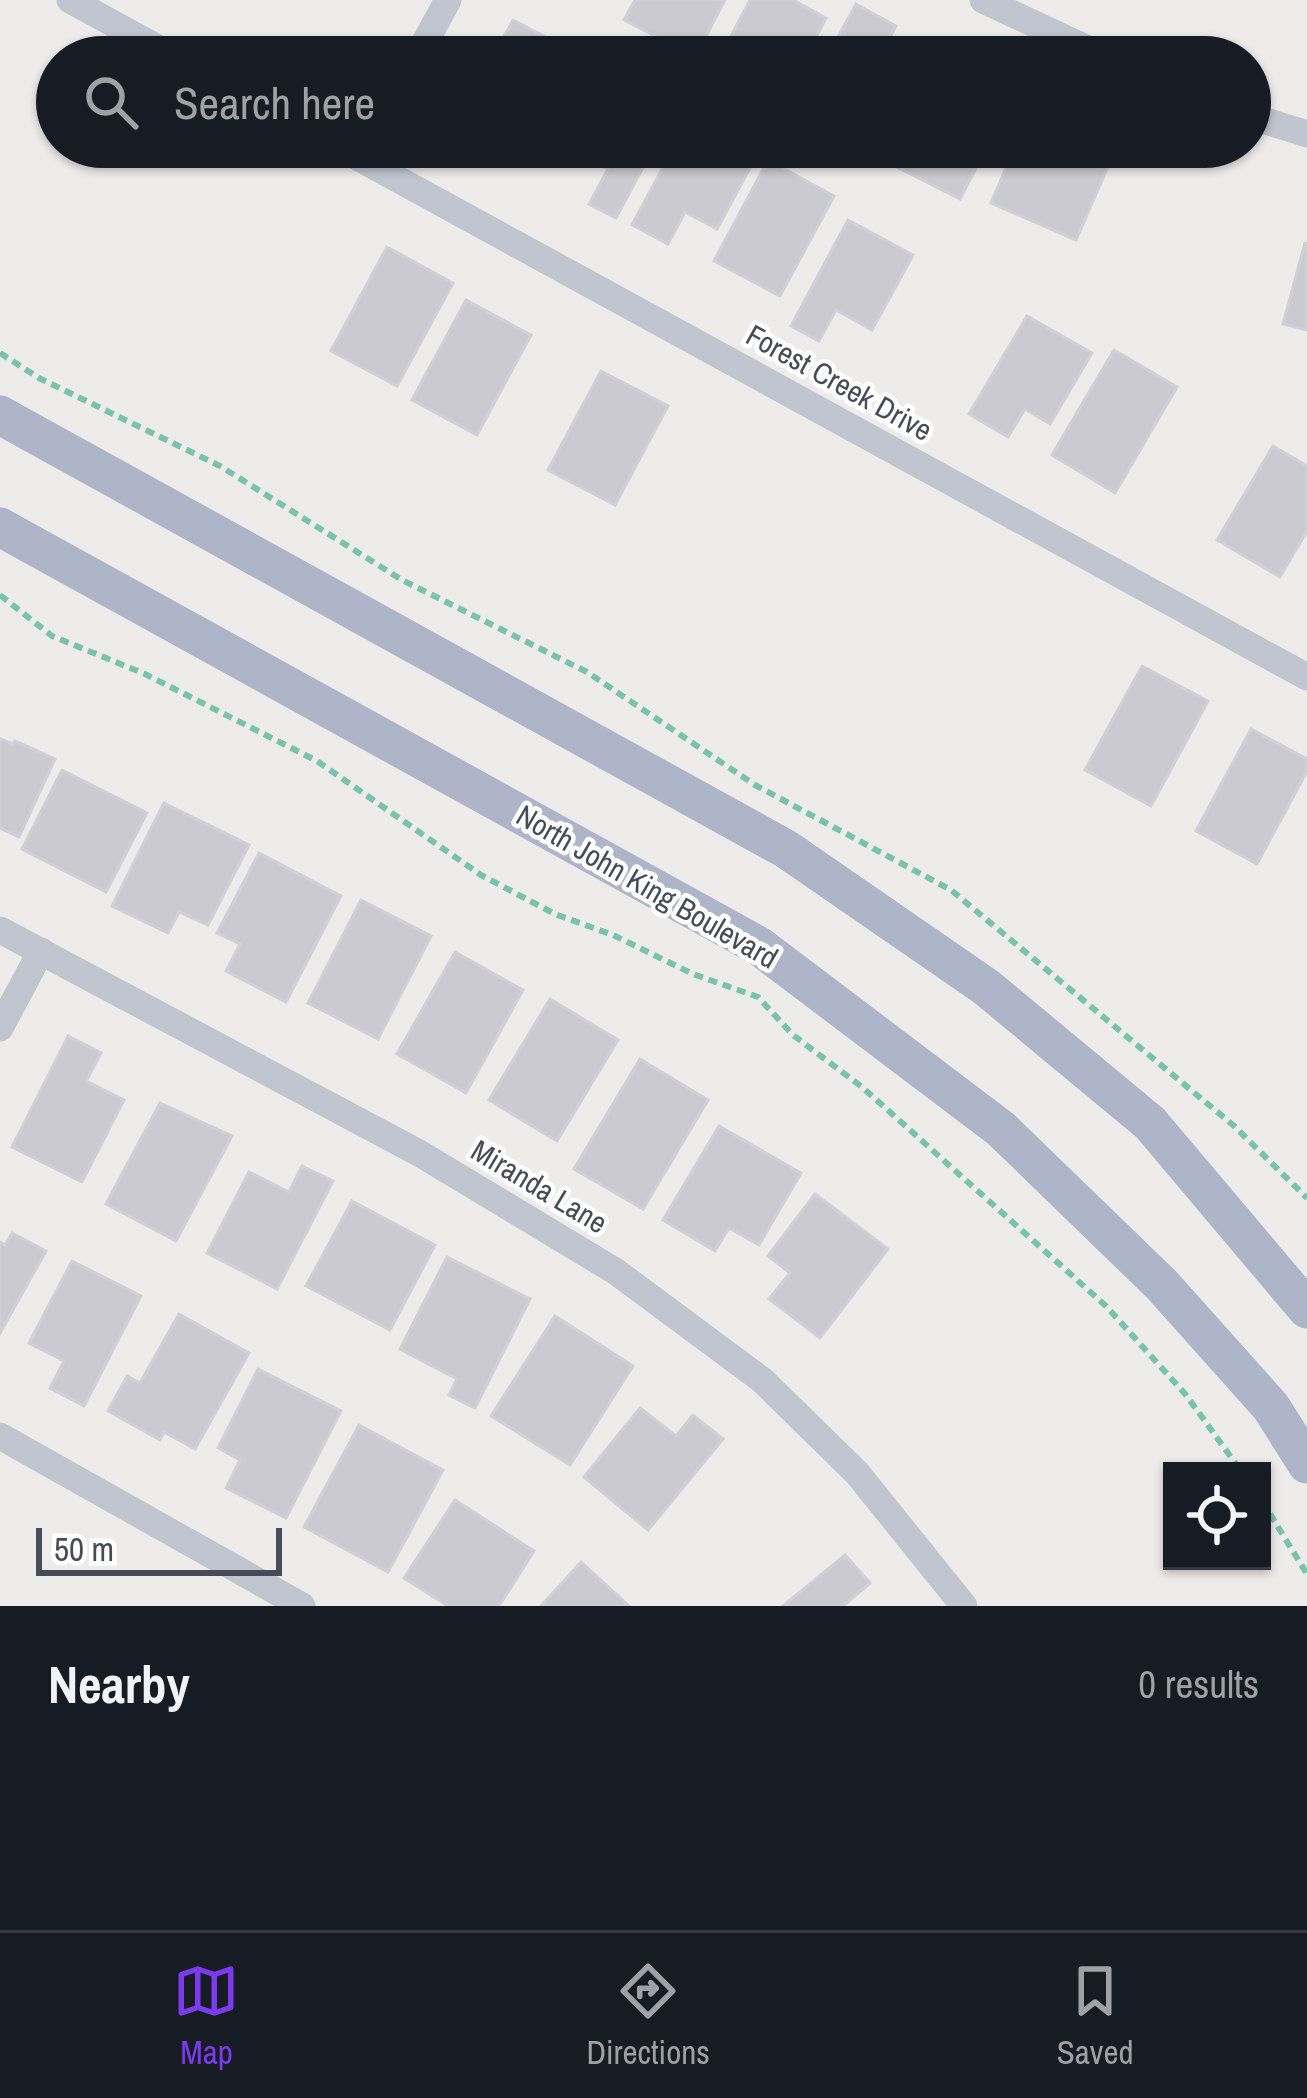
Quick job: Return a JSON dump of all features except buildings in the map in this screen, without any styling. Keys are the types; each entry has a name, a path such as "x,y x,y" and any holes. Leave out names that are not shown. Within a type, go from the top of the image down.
{"main road":[{"path":"0,415 786,848 986,987 1150,1123 1307,1309"},
{"name":"North John King Boulevard","path":"0,527 759,946 1001,1129 1162,1285 1271,1407 1307,1464"}],"street":[{"path":"70,0 136,36"},
{"path":"428,36 448,0"},
{"path":"983,0 1061,36"},
{"path":"1271,123 1307,134"},
{"name":"Forest Creek Drive","path":"387,168 1307,677"},
{"name":"Miranda Lane","path":"0,930 419,1153 615,1271 762,1380 857,1473 964,1606"},
{"path":"0,1028 41,951"},
{"path":"0,1436 302,1606"}],"path":[{"path":"0,595 52,636 145,674 317,761 481,875 555,914 758,997 793,1035 862,1088 1106,1306 1186,1395 1234,1462"},
{"path":"1271,1516 1307,1574"}]}
